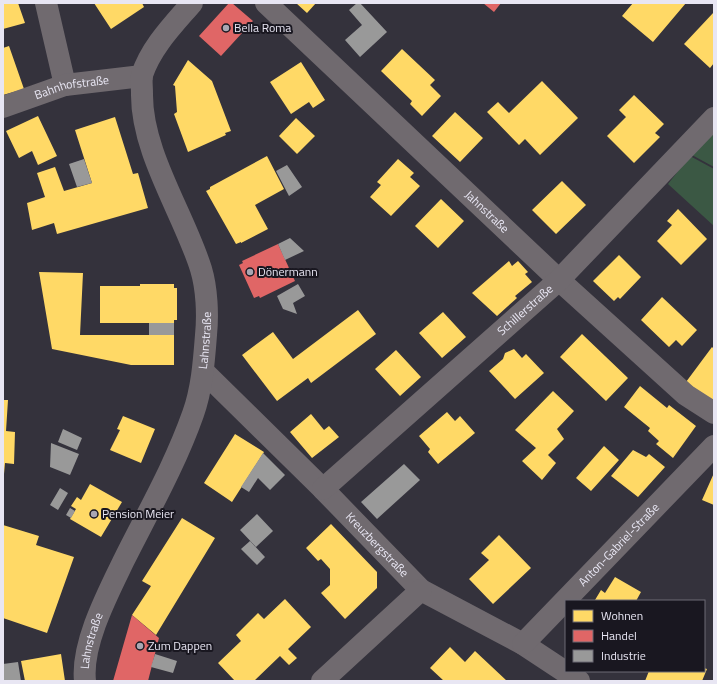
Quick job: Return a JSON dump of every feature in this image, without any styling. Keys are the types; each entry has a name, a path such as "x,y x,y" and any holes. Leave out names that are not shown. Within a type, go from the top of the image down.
{"street":[{"path":"46,3 65,85"},
{"name":"Lahnstraße","path":"85,681 88,647 97,620 111,586 177,453 194,413 203,371 207,329 201,270 146,129 142,102 142,76 151,56 192,3"},
{"name":"Jahnstraße","path":"266,3 559,280 686,395 714,413"},
{"name":"Bahnhofstraße","path":"3,107 65,85 142,76"},
{"name":"Schillerstraße","path":"323,489 559,280 714,118"},
{"name":"Kreuzbergstraße","path":"203,371 323,489 421,590 523,644 565,672"},
{"name":"Anton-Gabriel-Straße","path":"565,600 714,446"},
{"path":"322,681 421,590"},
{"name":"Anton-Gabriel-Straße","path":"523,644 565,600"},
{"name":"Kreuzbergstraße","path":"565,672 579,681"}],"green space":[{"path":"714,133 714,167 692,155"},
{"path":"690,156 714,169 714,226 668,184"}],"building: Wohnen":[{"path":"3,3 18,3 25,23 3,29"},
{"path":"94,3 142,3 144,7 111,29"},
{"path":"296,3 316,3 307,13"},
{"path":"633,3 686,3 653,42 622,16"},
{"path":"714,12 714,63 710,68 684,44"},
{"path":"9,46 24,89 3,95 3,48"},
{"path":"402,49 435,80 430,85 441,96 422,116 410,104 412,101 381,71"},
{"path":"188,60 212,81 231,131 225,133 226,135 188,152 174,114 177,112 175,86 173,85"},
{"path":"301,62 325,100 313,108 309,102 291,114 270,82"},
{"path":"542,81 578,118 540,155 525,139 519,145 487,112 498,102 509,113"},
{"path":"634,95 664,124 655,133 660,137 634,163 607,136 626,117 619,110"},
{"path":"455,112 483,138 460,162 432,136"},
{"path":"38,116 57,156 38,165 32,151 19,158 6,131"},
{"path":"115,117 133,174 138,173 148,208 57,234 54,223 32,230 27,203 45,197 37,173 55,167 64,191 92,183 75,130"},
{"path":"296,118 315,136 297,154 279,136"},
{"path":"267,156 284,189 255,205 268,229 241,243 236,244 206,191 210,189 210,187"},
{"path":"398,159 414,173 410,177 420,186 391,216 370,197 381,185 377,182"},
{"path":"562,181 586,205 556,234 532,210"},
{"path":"441,199 464,221 438,248 415,226"},
{"path":"678,209 707,239 681,265 657,241 672,225 667,221"},
{"path":"619,255 641,277 620,299 618,297 614,301 593,281"},
{"path":"509,261 512,266 518,261 528,272 525,274 532,282 515,296 517,298 497,316 472,293"},
{"path":"39,272 83,273 80,335 174,335 174,365 131,365 52,349"},
{"path":"140,284 174,284 174,288 177,288 177,320 174,320 174,323 100,323 100,286 140,286"},
{"path":"662,297 697,330 682,346 676,340 669,347 641,320"},
{"path":"358,310 376,334 311,383 308,378 277,401 242,355 273,332 293,359"},
{"path":"443,312 466,337 442,358 419,333"},
{"path":"582,334 628,378 606,401 560,357"},
{"path":"712,347 714,349 714,402 686,382"},
{"path":"514,349 522,358 526,354 544,373 515,399 489,371 503,359 505,353"},
{"path":"396,350 421,377 400,396 375,369"},
{"path":"640,386 667,408 669,405 696,426 673,458 656,444 659,441 648,431 650,428 624,407"},
{"path":"553,391 574,411 557,429 564,439 548,455 556,463 542,480 522,461 536,448 515,430"},
{"path":"3,400 8,400 6,431 15,432 14,464 5,463 4,474"},
{"path":"447,412 455,421 460,416 475,433 438,464 428,452 430,449 419,436"},
{"path":"311,414 324,430 329,426 339,437 312,458 290,432"},
{"path":"123,416 155,429 141,463 110,450 120,430 117,429"},
{"path":"235,434 264,452 232,502 204,483"},
{"path":"604,446 619,460 591,491 576,478"},
{"path":"633,450 646,457 649,454 665,467 638,497 611,476"},
{"path":"714,473 714,505 702,500"},
{"name":"Pension Meier","path":"90,484 122,502 101,537 70,519 76,509 71,506 77,497 81,500"},
{"path":"182,518 215,538 156,635 132,615 151,586 142,581"},
{"path":"331,524 377,572 377,588 345,619 321,593 330,585 330,569 321,559 318,561 306,548"},
{"path":"3,525 39,536 36,545 74,557 47,633 3,618"},
{"path":"499,535 531,568 493,604 469,579 489,560 481,553"},
{"path":"615,577 641,592 637,600 595,600 601,590 605,593"},
{"path":"285,599 311,627 288,649 297,658 289,665 280,656 254,681 235,681 218,663 241,641 236,635 258,613 264,619"},
{"path":"450,647 465,662 475,651 507,681 444,681 430,668"},
{"path":"61,654 65,681 25,681 21,661"},
{"path":"705,668 707,669 702,681 645,681 649,672 705,672"}],"building: Handel":[{"name":"Bella Roma","path":"229,3 232,3 253,21 221,56 199,36"},
{"path":"483,3 501,3 494,12"},
{"path":"278,244 295,281 260,298 259,296 254,298 239,265 243,263 242,261"},
{"name":"Zum Dappen","path":"132,615 159,638 148,681 113,681"}],"building: Industrie":[{"path":"357,3 360,3 387,32 360,57 345,40 362,25 349,10"},
{"path":"84,159 92,183 77,187 69,164"},
{"path":"287,165 302,187 289,196 276,171"},
{"path":"290,238 304,251 285,260 278,244"},
{"path":"298,284 305,296 293,303 297,314 283,309 277,296"},
{"path":"149,323 174,323 174,335 149,335"},
{"path":"63,429 82,438 77,450 58,442"},
{"path":"51,443 79,454 70,475 50,467"},
{"path":"263,453 285,475 270,490 258,478 249,492 241,487"},
{"path":"404,464 420,480 377,519 361,502"},
{"path":"60,488 68,493 58,510 50,505"},
{"path":"70,508 75,511 71,518 66,515"},
{"path":"257,514 273,531 256,547 240,530"},
{"path":"250,541 265,557 257,565 241,549"},
{"path":"155,654 177,661 173,673 151,667"},
{"path":"18,662 21,681 3,681 3,664"}],"place":[{"name":"Bella Roma","path":"226,28"},
{"name":"Dönermann","path":"250,272"},
{"name":"Pension Meier","path":"94,514"},
{"name":"Zum Dappen","path":"140,646"}]}
